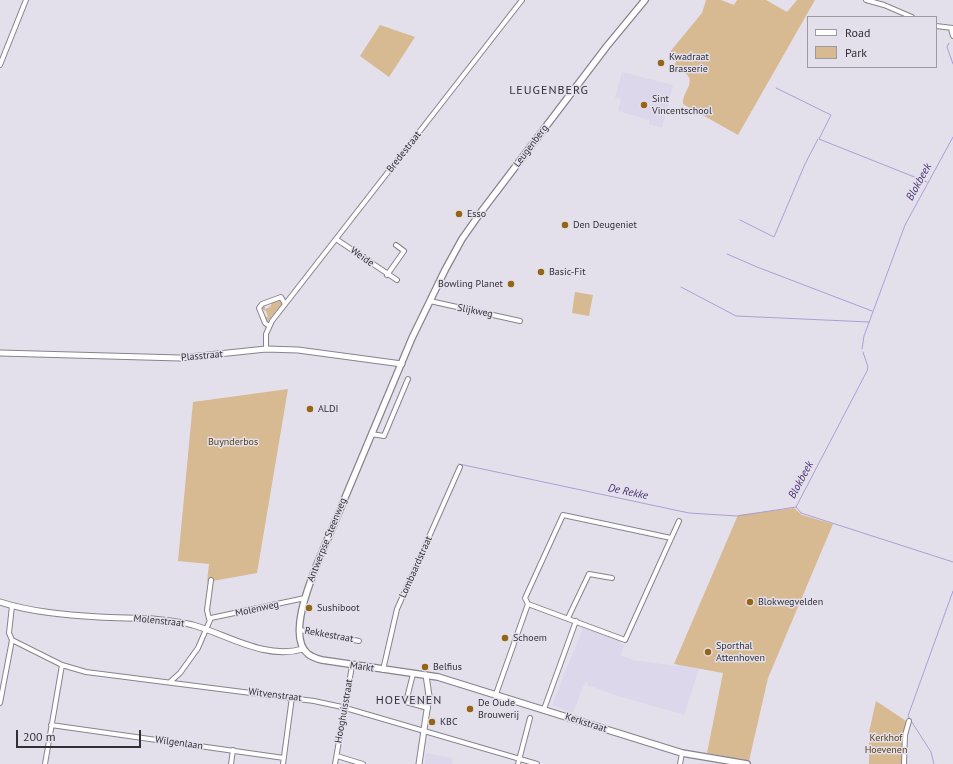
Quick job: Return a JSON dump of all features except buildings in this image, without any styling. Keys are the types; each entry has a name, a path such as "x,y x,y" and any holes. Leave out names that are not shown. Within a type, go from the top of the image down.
{"main road":[{"name":"Leugenberg","path":"402,364 430,301 456,250 481,212 607,46 645,0"},
{"name":"Antwerpse Steenweg","path":"303,649 300,630 304,598 371,434 402,364"},
{"name":"Markt","path":"303,649 307,654 316,658 352,666 426,675"},
{"name":"Kerkstraat","path":"426,675 496,694 682,753 747,764"}],"street":[{"path":"0,66 26,0"},
{"name":"Bredestraat","path":"266,349 265,342 269,326 522,0"},
{"path":"866,0 884,5 910,16"},
{"path":"937,26 952,29 953,36"},
{"name":"Weide","path":"336,239 397,280"},
{"path":"387,274 404,251 396,246"},
{"path":"269,326 265,323 259,308 262,304 281,297 286,304"},
{"name":"Slijkweg","path":"430,301 520,320"},
{"name":"Plasstraat","path":"0,353 180,358 266,349 298,350 402,364"},
{"path":"371,434 384,436 408,379"},
{"name":"Lombaardstraat","path":"383,670 397,609 460,467"},
{"path":"671,538 563,515 525,598 528,604 625,640 671,538 679,520"},
{"path":"568,618 589,574 612,578"},
{"path":"170,682 187,665 202,640 209,619 207,610 211,580"},
{"name":"Molenweg","path":"209,619 304,598"},
{"name":"Molenstraat","path":"0,602 24,609 100,617 175,622 206,630 258,648 287,653 303,649"},
{"path":"496,694 528,604"},
{"path":"0,703 12,640 9,633 12,606"},
{"path":"544,709 576,622"},
{"name":"Rekkestraat","path":"300,630 359,641"},
{"name":"Witvenstraat","path":"12,640 62,665 86,672 292,697 345,708 537,764"},
{"path":"45,764 62,665"},
{"name":"Hooghuisstraat","path":"335,764 352,666"},
{"path":"413,674 406,702 428,708"},
{"path":"419,764 429,696 426,675"},
{"path":"283,764 292,697"},
{"path":"518,764 530,718"},
{"path":"904,764 905,735 909,721"},
{"name":"Wilgenlaan","path":"51,725 284,758"},
{"path":"231,764 233,750"},
{"path":"680,764 682,753"},
{"name":"Hooghuisstraat","path":"337,756 363,764"}],"shaded area":[{"name":"Sint Vincentschool","path":"622,72 673,85 662,128 649,124 649,120 618,111 621,99 615,98"},
{"path":"583,628 620,641 620,644 624,645 621,655 633,660 676,666 679,664 699,669 684,715 615,695 587,685 588,683 585,682 573,713 552,705"},
{"path":"426,753 453,758 452,764 425,764"}],"green space":[{"path":"706,0 721,0 734,5 737,0 766,0 787,12 797,0 815,0 738,135 683,104 683,99 690,83 690,79 684,72 673,73 677,56 669,53 702,13"},
{"path":"380,25 415,37 389,77 360,56"},
{"path":"575,292 593,295 589,316 572,313"},
{"path":"279,300 282,304 267,322 265,317 268,317 266,311 262,309 263,306 265,305 265,309 270,307 272,303"},
{"name":"Buynderbos","path":"288,389 257,573 207,582 209,564 178,561 193,402"},
{"name":"Blokwegvelden","path":"794,508 802,515 833,524 768,678 749,761 707,753 723,673 674,664 738,515"},
{"name":"Kerkhof Hoevenen","path":"876,701 906,721 902,764 869,764 869,732"}],"waterway":[{"name":"Blokbeek","path":"949,43 947,47 953,64"},
{"path":"776,88 831,115 819,139 927,182"},
{"name":"Blokbeek","path":"862,349 864,336 905,225 953,137"},
{"path":"740,220 774,237 805,164 818,139"},
{"path":"727,254 872,311"},
{"path":"681,287 736,316 869,322"},
{"name":"De Rekke","path":"863,352 868,367 867,371 796,507 801,513 953,562"},
{"name":"De Rekke","path":"459,464 689,513 737,516 796,507"},
{"name":"Blokbeek","path":"934,764 931,752 908,716 953,591"}],"place":[{"name":"Kwadraat Brasserie","path":"661,63"},
{"name":"Sint Vincentschool","path":"644,105"},
{"name":"Esso","path":"459,214"},
{"name":"Den Deugeniet","path":"565,225"},
{"name":"Basic-Fit","path":"541,272"},
{"name":"Bowling Planet","path":"511,284"},
{"name":"ALDI","path":"310,409"},
{"name":"Blokwegvelden","path":"750,602"},
{"name":"Sushiboot","path":"309,608"},
{"name":"Schoem","path":"505,638"},
{"name":"Sporthal Attenhoven","path":"708,652"},
{"name":"Belfius","path":"425,667"},
{"name":"De Oude Brouwerij","path":"470,709"},
{"name":"KBC","path":"432,722"}],"district":[{"name":"LEUGENBERG","path":"549,91"},
{"name":"HOEVENEN","path":"409,701"}]}
